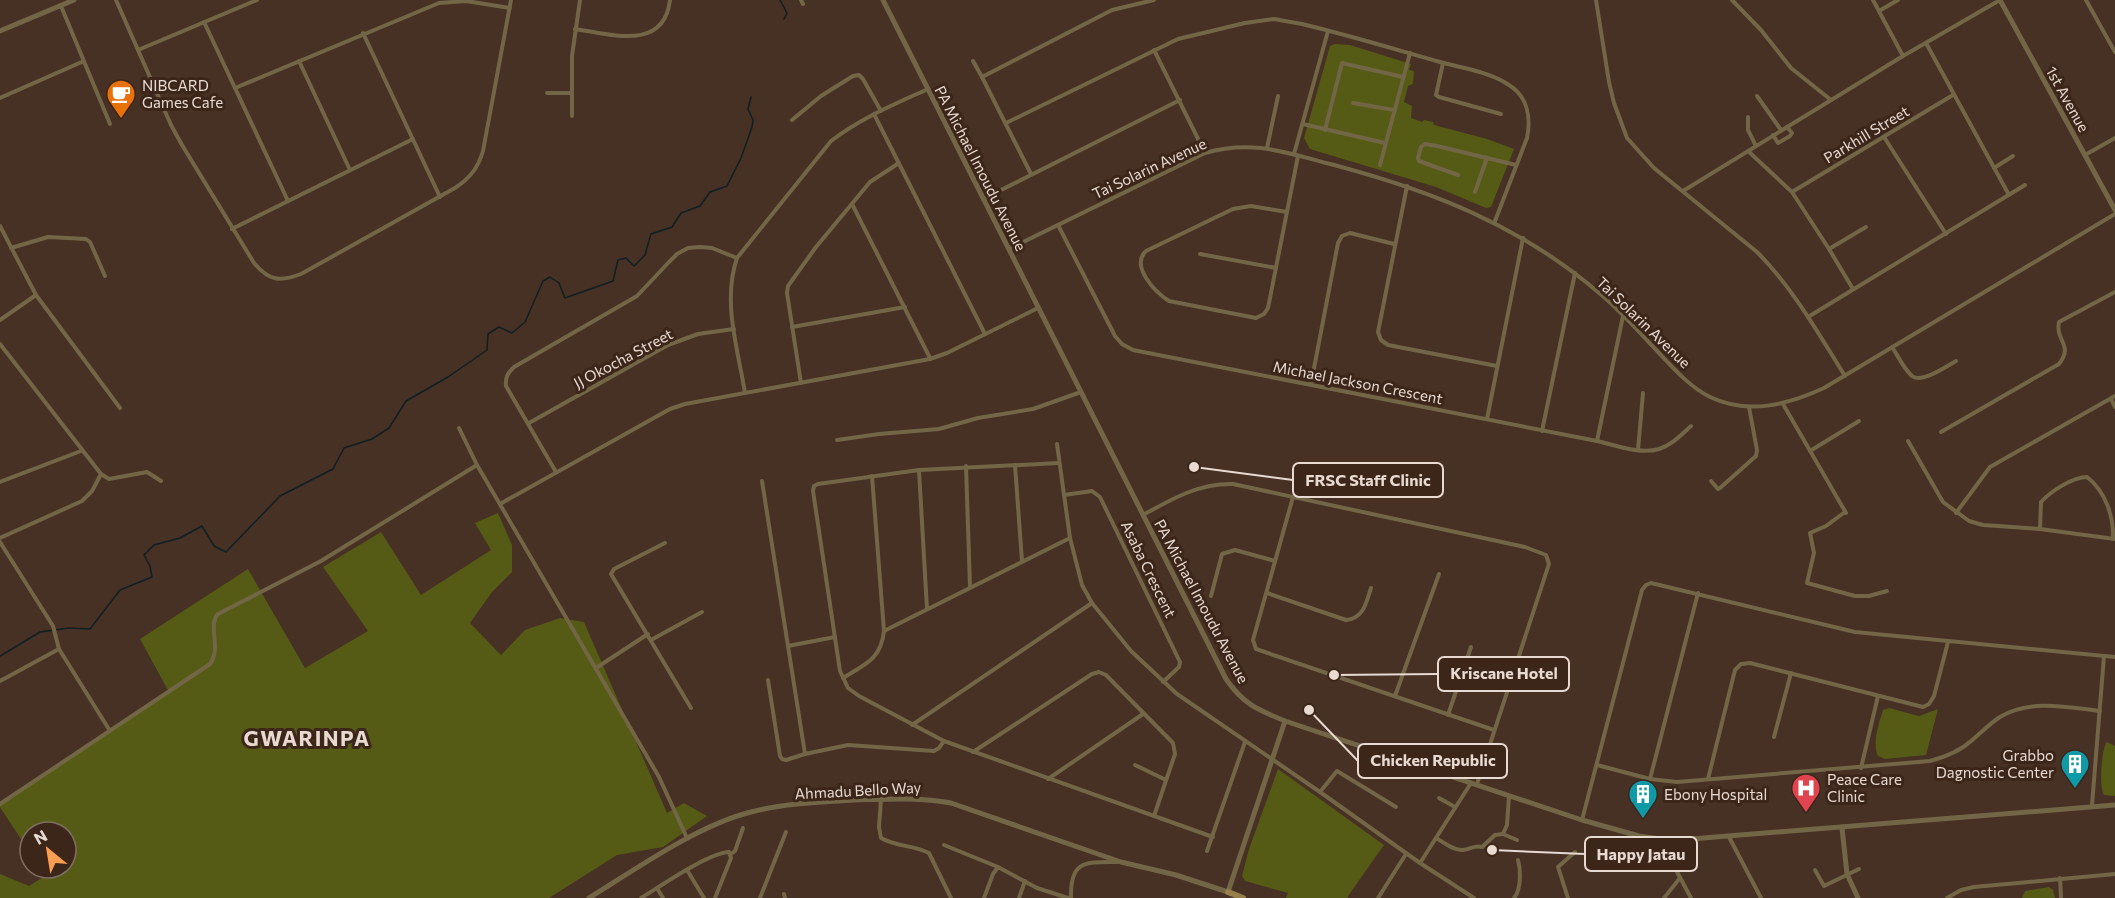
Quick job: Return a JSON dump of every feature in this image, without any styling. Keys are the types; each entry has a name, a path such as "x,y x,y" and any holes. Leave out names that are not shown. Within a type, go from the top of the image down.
{"main road":[{"name":"Ahmadu Bello Way","path":"1228,892 1243,898"}],"street":[{"path":"0,32 74,0"},
{"path":"116,0 171,125 232,229 261,271 268,277 288,279 301,274 467,180 480,162 511,0"},
{"path":"138,50 257,0"},
{"path":"572,116 572,57 580,0"},
{"path":"575,29 637,37 658,27 665,18 670,0"},
{"name":"PA Michael Imoudu Avenue","path":"883,0 1226,679 1235,692 1259,710 1285,721 1582,820 1622,832 1660,839 1729,837 2092,805 2115,805"},
{"path":"982,77 1112,10 1154,0"},
{"path":"1596,0 1609,82 1627,138 1654,168 1757,252 1785,283 1845,376"},
{"path":"1732,0 1761,30 1791,68 1831,100"},
{"path":"1873,0 1903,56"},
{"path":"1879,11 1898,0"},
{"path":"1683,191 1903,56 2000,0"},
{"name":"1st Avenue","path":"2000,0 2115,212"},
{"path":"2086,0 2115,52"},
{"path":"235,88 439,3 466,1 510,8"},
{"path":"61,6 110,124"},
{"path":"1006,123 1178,39 1274,19 1328,30 1497,78 1520,95 1526,104 1530,124 1527,138 1495,222"},
{"path":"204,22 288,201"},
{"path":"1287,212 1251,206 1233,209 1146,250 1140,261 1152,287 1160,296 1169,301 1256,318 1264,314 1268,308 1287,212 1296,155 1328,30"},
{"path":"363,33 440,196"},
{"path":"1926,43 2009,195"},
{"path":"1154,50 1205,153"},
{"path":"1380,165 1410,53"},
{"path":"0,98 84,61"},
{"path":"299,61 350,170"},
{"path":"973,61 1031,174"},
{"path":"1325,130 1341,63 1403,77"},
{"path":"1443,63 1436,92 1439,97 1501,114"},
{"path":"792,120 821,96 853,76 859,75 881,111"},
{"path":"745,393 734,329 730,288 737,258 831,141 847,128 928,90"},
{"path":"547,93 572,93"},
{"name":"Parkhill Street","path":"1792,192 1953,95"},
{"path":"1267,148 1278,96"},
{"path":"1756,96 1781,130"},
{"path":"983,199 1180,100"},
{"path":"1353,103 1394,111"},
{"path":"874,114 985,334"},
{"path":"1748,117 1748,130 1756,146"},
{"path":"1303,124 1385,143"},
{"path":"1773,135 1778,143 1785,139 1792,133 1787,127"},
{"path":"1884,137 1946,234"},
{"path":"2085,155 2115,138"},
{"path":"232,229 413,140"},
{"path":"1458,175 1419,161 1418,154 1421,147 1425,144 1516,165"},
{"name":"Tai Solarin Avenue","path":"1008,249 1205,153 1226,147 1267,148 1407,186 1495,222 1523,237 1575,273 1624,315 1694,387 1708,397 1723,403 1749,407 1783,404 1824,388 2115,212"},
{"path":"1748,151 1792,192 1853,289"},
{"path":"1994,168 2013,156"},
{"path":"1475,192 1487,158"},
{"path":"801,383 787,293 791,280 870,182 898,163"},
{"path":"1808,317 2025,185"},
{"path":"1407,186 1378,332 1381,340 1388,345 1497,366"},
{"path":"852,204 930,359"},
{"name":"Michael Jackson Crescent","path":"1058,225 1115,336 1122,344 1133,350 1638,450"},
{"path":"0,226 36,295 120,408"},
{"path":"1829,249 1866,227"},
{"path":"1311,384 1338,243 1342,236 1350,233 1395,244"},
{"path":"11,248 48,237 87,239 105,276"},
{"path":"1487,419 1523,237"},
{"path":"556,472 506,386 505,379 514,367 637,296 669,261 688,248 712,248 737,258"},
{"path":"1200,254 1275,268"},
{"path":"1542,431 1575,273"},
{"path":"1941,432 2059,364 2066,349 2058,330 2059,322 2115,292"},
{"path":"0,320 36,295"},
{"path":"792,327 905,307"},
{"path":"500,504 670,409 686,404 930,359 1038,308"},
{"path":"1597,441 1624,315"},
{"name":"JJ Okocha Street","path":"529,423 668,345 698,334 734,329"},
{"path":"0,344 100,474 109,479 147,472 161,481"},
{"path":"1892,347 1911,375 1917,378 1926,377 1956,361"},
{"path":"837,441 879,434 939,429 978,418 1033,409 1080,393"},
{"path":"1644,393 1638,450 1659,449 1673,442 1691,426"},
{"path":"1956,513 1990,467 2113,398 2115,407"},
{"path":"1783,404 1846,513 1810,533 1814,553 1807,583 1855,596 1869,596 1887,591"},
{"path":"1711,481 1718,489 1720,488 1756,456 1749,407"},
{"path":"1810,451 1859,422"},
{"path":"459,428 477,465 659,777 688,839"},
{"path":"1908,441 1943,502 1969,521 1983,525 2040,529 2114,539 2111,513 2094,482 2087,477 2079,477 2045,497 2041,502 2040,529"},
{"path":"1056,444 1070,537 1082,585 1092,603 1131,651 1163,682 1245,742 1406,854 1474,898"},
{"path":"0,482 81,451"},
{"path":"1059,463 919,470 814,486 839,664 843,678 848,688 859,696 944,741 1213,837"},
{"path":"0,804 210,664 215,655 214,620 218,614 321,561 477,465"},
{"path":"1015,465 1022,561"},
{"path":"966,466 970,587"},
{"path":"919,470 927,609"},
{"path":"100,474 92,491 82,501 0,540 53,626 58,647 110,731"},
{"path":"843,678 877,655 881,649 884,631 872,476"},
{"path":"762,481 805,754"},
{"path":"1143,515 1184,493 1203,486 1233,484 1525,547 1546,555 1549,564 1474,783 1455,807 1420,863"},
{"name":"Asaba Crescent","path":"1064,495 1092,491 1100,497 1180,662 1179,667 1163,682"},
{"path":"1293,497 1253,640 1256,649 1494,730"},
{"path":"884,631 1070,537"},
{"path":"665,543 614,569 610,574 691,708"},
{"path":"1211,596 1222,554 1235,550 1275,561"},
{"path":"1395,696 1439,574"},
{"path":"1582,820 1642,590 1646,585 1652,583 1856,632 2115,657"},
{"path":"1267,593 1346,620 1362,615 1371,588"},
{"path":"1650,779 1698,593"},
{"path":"912,725 1092,603"},
{"path":"651,640 702,612"},
{"path":"596,668 648,634"},
{"path":"788,646 835,637"},
{"path":"1708,779 1735,670 1742,664 1750,663 1923,706 1929,704 1934,696 1948,642"},
{"path":"0,681 58,647"},
{"path":"1448,715 1471,647"},
{"path":"2092,805 2104,656"},
{"path":"974,752 1092,674 1099,672 1106,675 1175,748 1154,816"},
{"path":"1774,737 1791,673"},
{"path":"768,680 782,759 786,760 848,744 934,751 944,741"},
{"path":"1861,768 1878,696"},
{"path":"1597,765 1650,779 1677,782 1930,761 1944,758 1970,743 1999,718 2030,706 2044,705 2100,711"},
{"path":"1048,779 1143,714"},
{"path":"1228,892 1285,721"},
{"path":"1208,851 1245,742"},
{"path":"1135,765 1166,780"},
{"path":"1320,792 1337,771 1396,807"},
{"path":"1503,834 1507,825 1509,795"},
{"path":"1438,798 1455,807"},
{"path":"881,799 879,827 881,838 887,842 922,849 929,853 951,898"},
{"name":"Ahmadu Bello Way","path":"589,898 708,827 751,812 807,803 881,799 929,799 951,803 1121,862 1176,875 1228,892"},
{"path":"716,898 731,854 735,851 743,828"},
{"path":"1842,828 1847,874 1858,898"},
{"path":"760,898 786,832"},
{"path":"1436,838 1462,850 1476,845 1482,847 1496,835 1503,834 1517,840"},
{"path":"1729,837 1761,898"},
{"path":"1660,839 1691,898"},
{"path":"944,845 1070,898 1073,874 1076,869 1096,862 1121,862"},
{"path":"641,898 687,870 725,852 731,854"},
{"path":"1568,898 1558,867 1575,852"},
{"path":"1378,898 1406,854"},
{"path":"1514,898 1519,891 1518,860"},
{"path":"984,898 998,867"},
{"path":"1815,870 1824,886 1859,869"},
{"path":"687,870 704,898"},
{"path":"1947,898 1961,890 1974,887 2115,874"},
{"path":"1665,898 1680,878"},
{"path":"2060,878 2061,898"},
{"path":"1019,898 1025,881"},
{"path":"657,888 663,898"}],"green space":[{"path":"1350,45 1411,64 1409,70 1414,71 1413,84 1408,86 1404,102 1412,106 1411,118 1422,122 1424,120 1433,122 1434,125 1487,139 1514,149 1491,207 1486,208 1436,187 1310,149 1304,138 1330,46"},
{"path":"498,513 512,545 512,572 492,592 470,623 501,655 525,630 560,618 584,622 667,813 684,803 707,816 663,847 617,855 549,898 0,898 0,874 29,886 39,880 78,880 78,820 18,820 18,835 0,807 0,802 169,692 140,639 248,569 305,668 368,631 323,567 381,532 421,595 491,550 475,523"},
{"path":"1889,708 1919,716 1938,709 1926,755 1885,759 1878,756 1876,739 1878,727 1883,710"},
{"path":"2107,742 2115,746 2115,796 2104,795 2102,791 2102,760"},
{"path":"1278,769 1384,845 1348,898 1286,898 1288,893 1245,881 1242,876 1249,849"},
{"path":"2049,887 2053,890 2055,898 2022,898 2025,891"}],"waterway":[{"path":"780,0 787,13 784,19"},
{"path":"0,656 40,632 69,628 90,629 120,590 152,577 150,566 144,555 154,545 180,538 202,526 214,546 226,552 280,496 333,469 344,448 372,439 389,428 406,401 448,377 487,350 488,334 499,327 512,333 525,322 543,281 550,277 559,283 565,298 613,281 618,260 626,258 634,266 645,255 651,234 672,227 681,213 700,206 710,192 727,186 741,158 752,127 753,120 748,109 751,97"}],"place":[{"name":"NIBCARD Games Cafe","path":"121,120"},
{"name":"FRSC Staff Clinic","path":"1194,467"},
{"name":"Kriscane Hotel","path":"1334,675"},
{"name":"Chicken Republic","path":"1309,710"},
{"name":"Grabbo Dagnostic Center","path":"2075,790"},
{"name":"Peace Care Clinic","path":"1806,814"},
{"name":"Ebony Hospital","path":"1643,820"},
{"name":"Happy Jatau","path":"1492,850"}],"district":[{"name":"GWARINPA","path":"307,737"}]}
